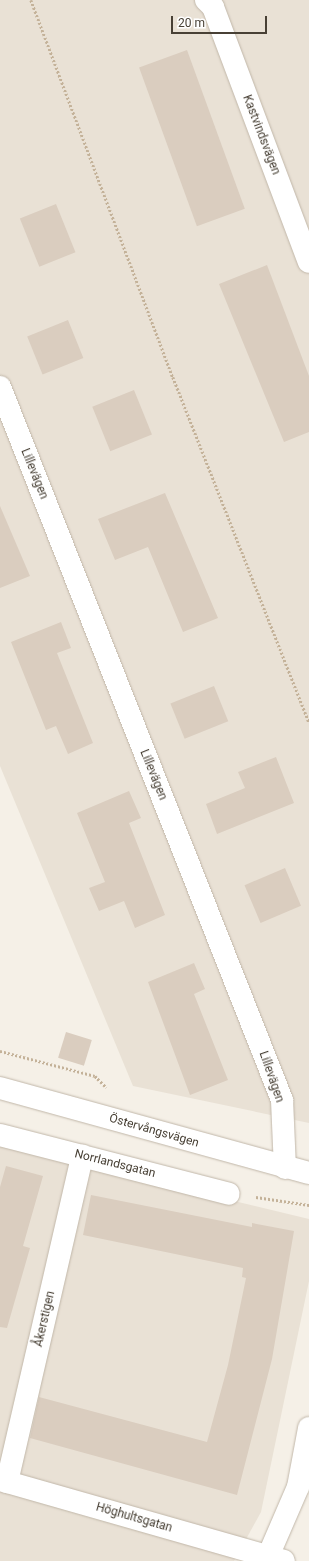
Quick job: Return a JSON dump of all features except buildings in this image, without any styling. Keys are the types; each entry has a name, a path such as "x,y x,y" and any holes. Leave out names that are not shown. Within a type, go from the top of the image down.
{"street":[{"name":"Kastvindsvägen","path":"211,2 309,262"},
{"name":"Lillevägen","path":"0,387 282,1100 285,1168"},
{"name":"Östervångsvägen","path":"0,1088 285,1168 309,1173"},
{"name":"Norrlandsgatan","path":"0,1135 229,1194"},
{"name":"Åkerstigen","path":"4,1481 82,1156"},
{"path":"273,1560 298,1488 309,1428"},
{"name":"Höghultsgatan","path":"4,1481 273,1560"}],"path":[{"path":"31,0 173,377 309,722"},
{"path":"0,1051 94,1076 110,1090"},
{"path":"229,1194 309,1205"}],"shaded area":[{"path":"0,0 309,0 309,1123 133,1086 0,766"},
{"path":"0,1145 309,1219 309,1281 261,1512 234,1561 0,1561"}]}
